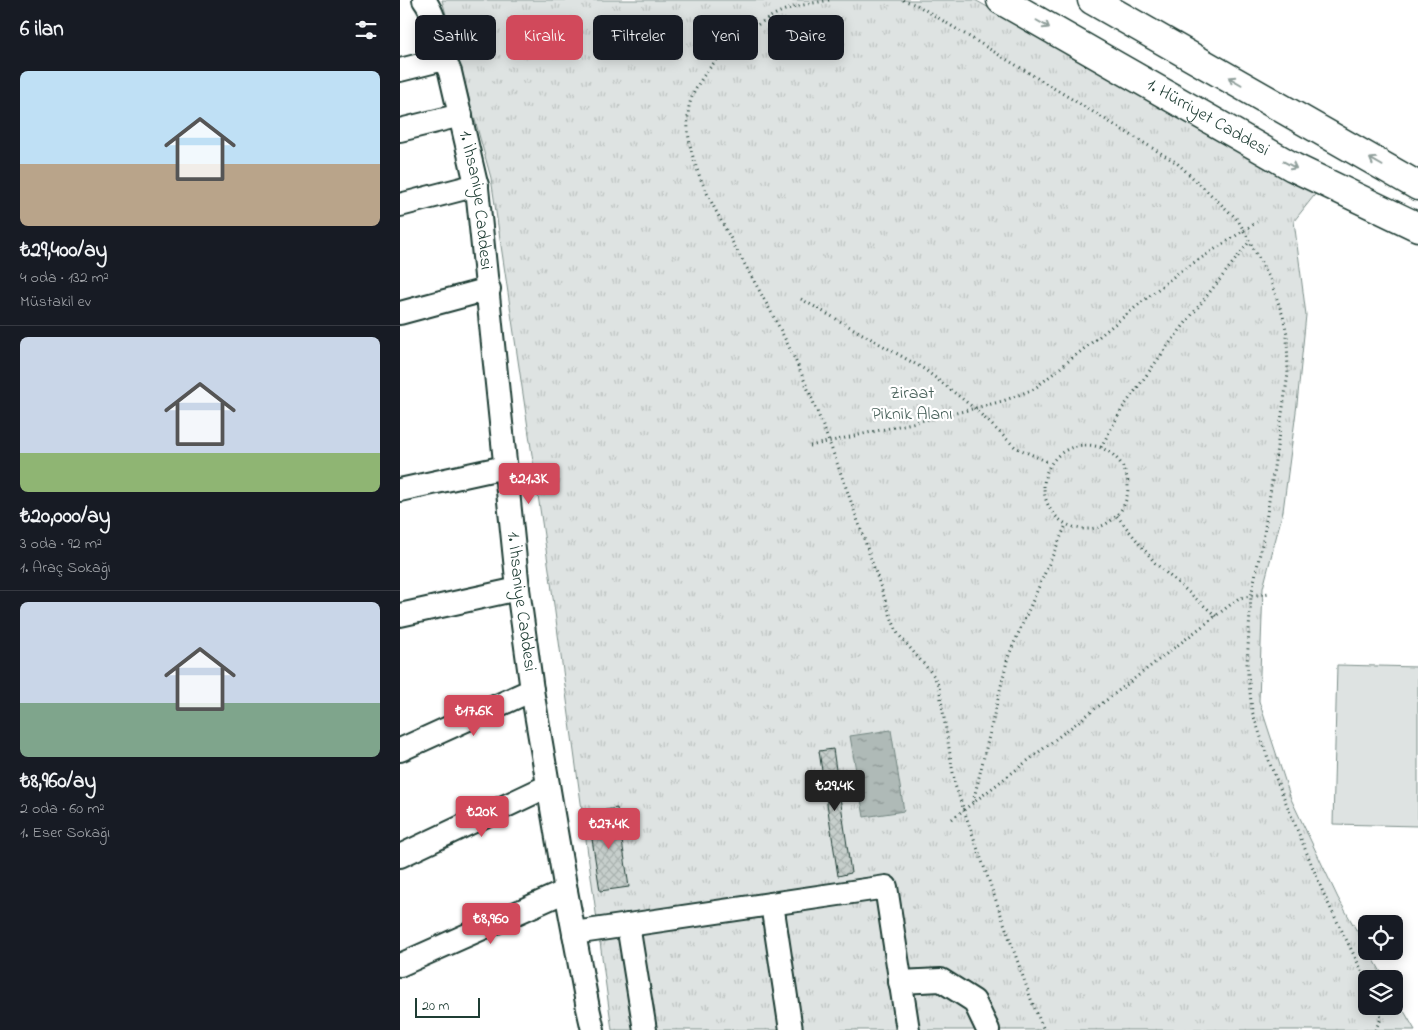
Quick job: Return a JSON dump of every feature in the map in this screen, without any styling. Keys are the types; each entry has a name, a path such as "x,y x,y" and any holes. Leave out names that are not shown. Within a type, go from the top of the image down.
{"main road":[{"name":"1. Hürriyet Caddesi","path":"1001,0 1293,167 1418,227"},
{"path":"1092,0 1418,186"}],"street":[{"name":"1. İhsaniye Caddesi","path":"424,0 433,15"},
{"name":"1. İhsaniye Caddesi","path":"444,60 450,72 477,185 518,589 548,786 593,1030"},
{"path":"400,70 444,60"},
{"path":"400,130 461,115"},
{"path":"400,204 477,185"},
{"path":"400,312 489,290"},
{"path":"400,490 505,466"},
{"path":"400,615 518,589"},
{"path":"400,750 532,690"},
{"path":"400,856 548,786"},
{"path":"574,933 886,887 908,1030"},
{"path":"400,965 566,891"},
{"path":"772,904 790,1030"},
{"path":"628,925 645,1030"},
{"path":"900,982 941,980 974,1002 988,1030"}],"path":[{"path":"829,0 785,10 758,24 730,46 702,77 690,106 688,133 695,162 710,200 797,363 830,441 898,634 934,676 939,687 955,785 1032,1002 1044,1030"},
{"path":"903,0 917,5 1177,163 1227,209 1245,230 1270,279 1287,334 1288,374 1264,534 1251,596 1247,665 1252,711 1270,764 1325,897 1362,970"},
{"path":"810,446 974,408 1034,389 1178,273 1258,222"},
{"path":"1102,447 1122,409 1169,344 1250,241"},
{"path":"801,299 924,369 974,408 1015,447 1050,463"},
{"path":"1088,444 1102,447 1114,454 1122,465 1128,478 1128,491 1124,504 1117,516 1106,524 1093,529 1079,529 1066,524 1054,516 1046,504 1043,490 1044,476 1050,463 1060,452 1073,446 1088,444"},
{"path":"1117,516 1156,564 1216,616"},
{"path":"973,803 1008,657 1066,524"},
{"path":"952,819 1239,598 1269,593"},
{"path":"1375,1030 1381,1019 1380,1015"}],"green space":[{"name":"Ziraat Piknik Alanı","path":"442,0 975,0 1317,192 1294,221 1306,315 1283,511 1263,588 1259,701 1291,799 1338,898 1358,933 1358,960 1374,960 1380,970 1358,970 1358,1015 1403,1015 1403,1009 1415,1030 612,1030 551,583 491,178 459,60 496,60 496,15 446,15"},
{"path":"1337,665 1418,667 1418,826 1333,824"}],"water":[{"path":"891,730 904,811 864,817 850,736"}],"building":[{"path":"833,749 851,873 838,876 819,751"},
{"path":"617,808 629,887 600,891 588,813"}]}
